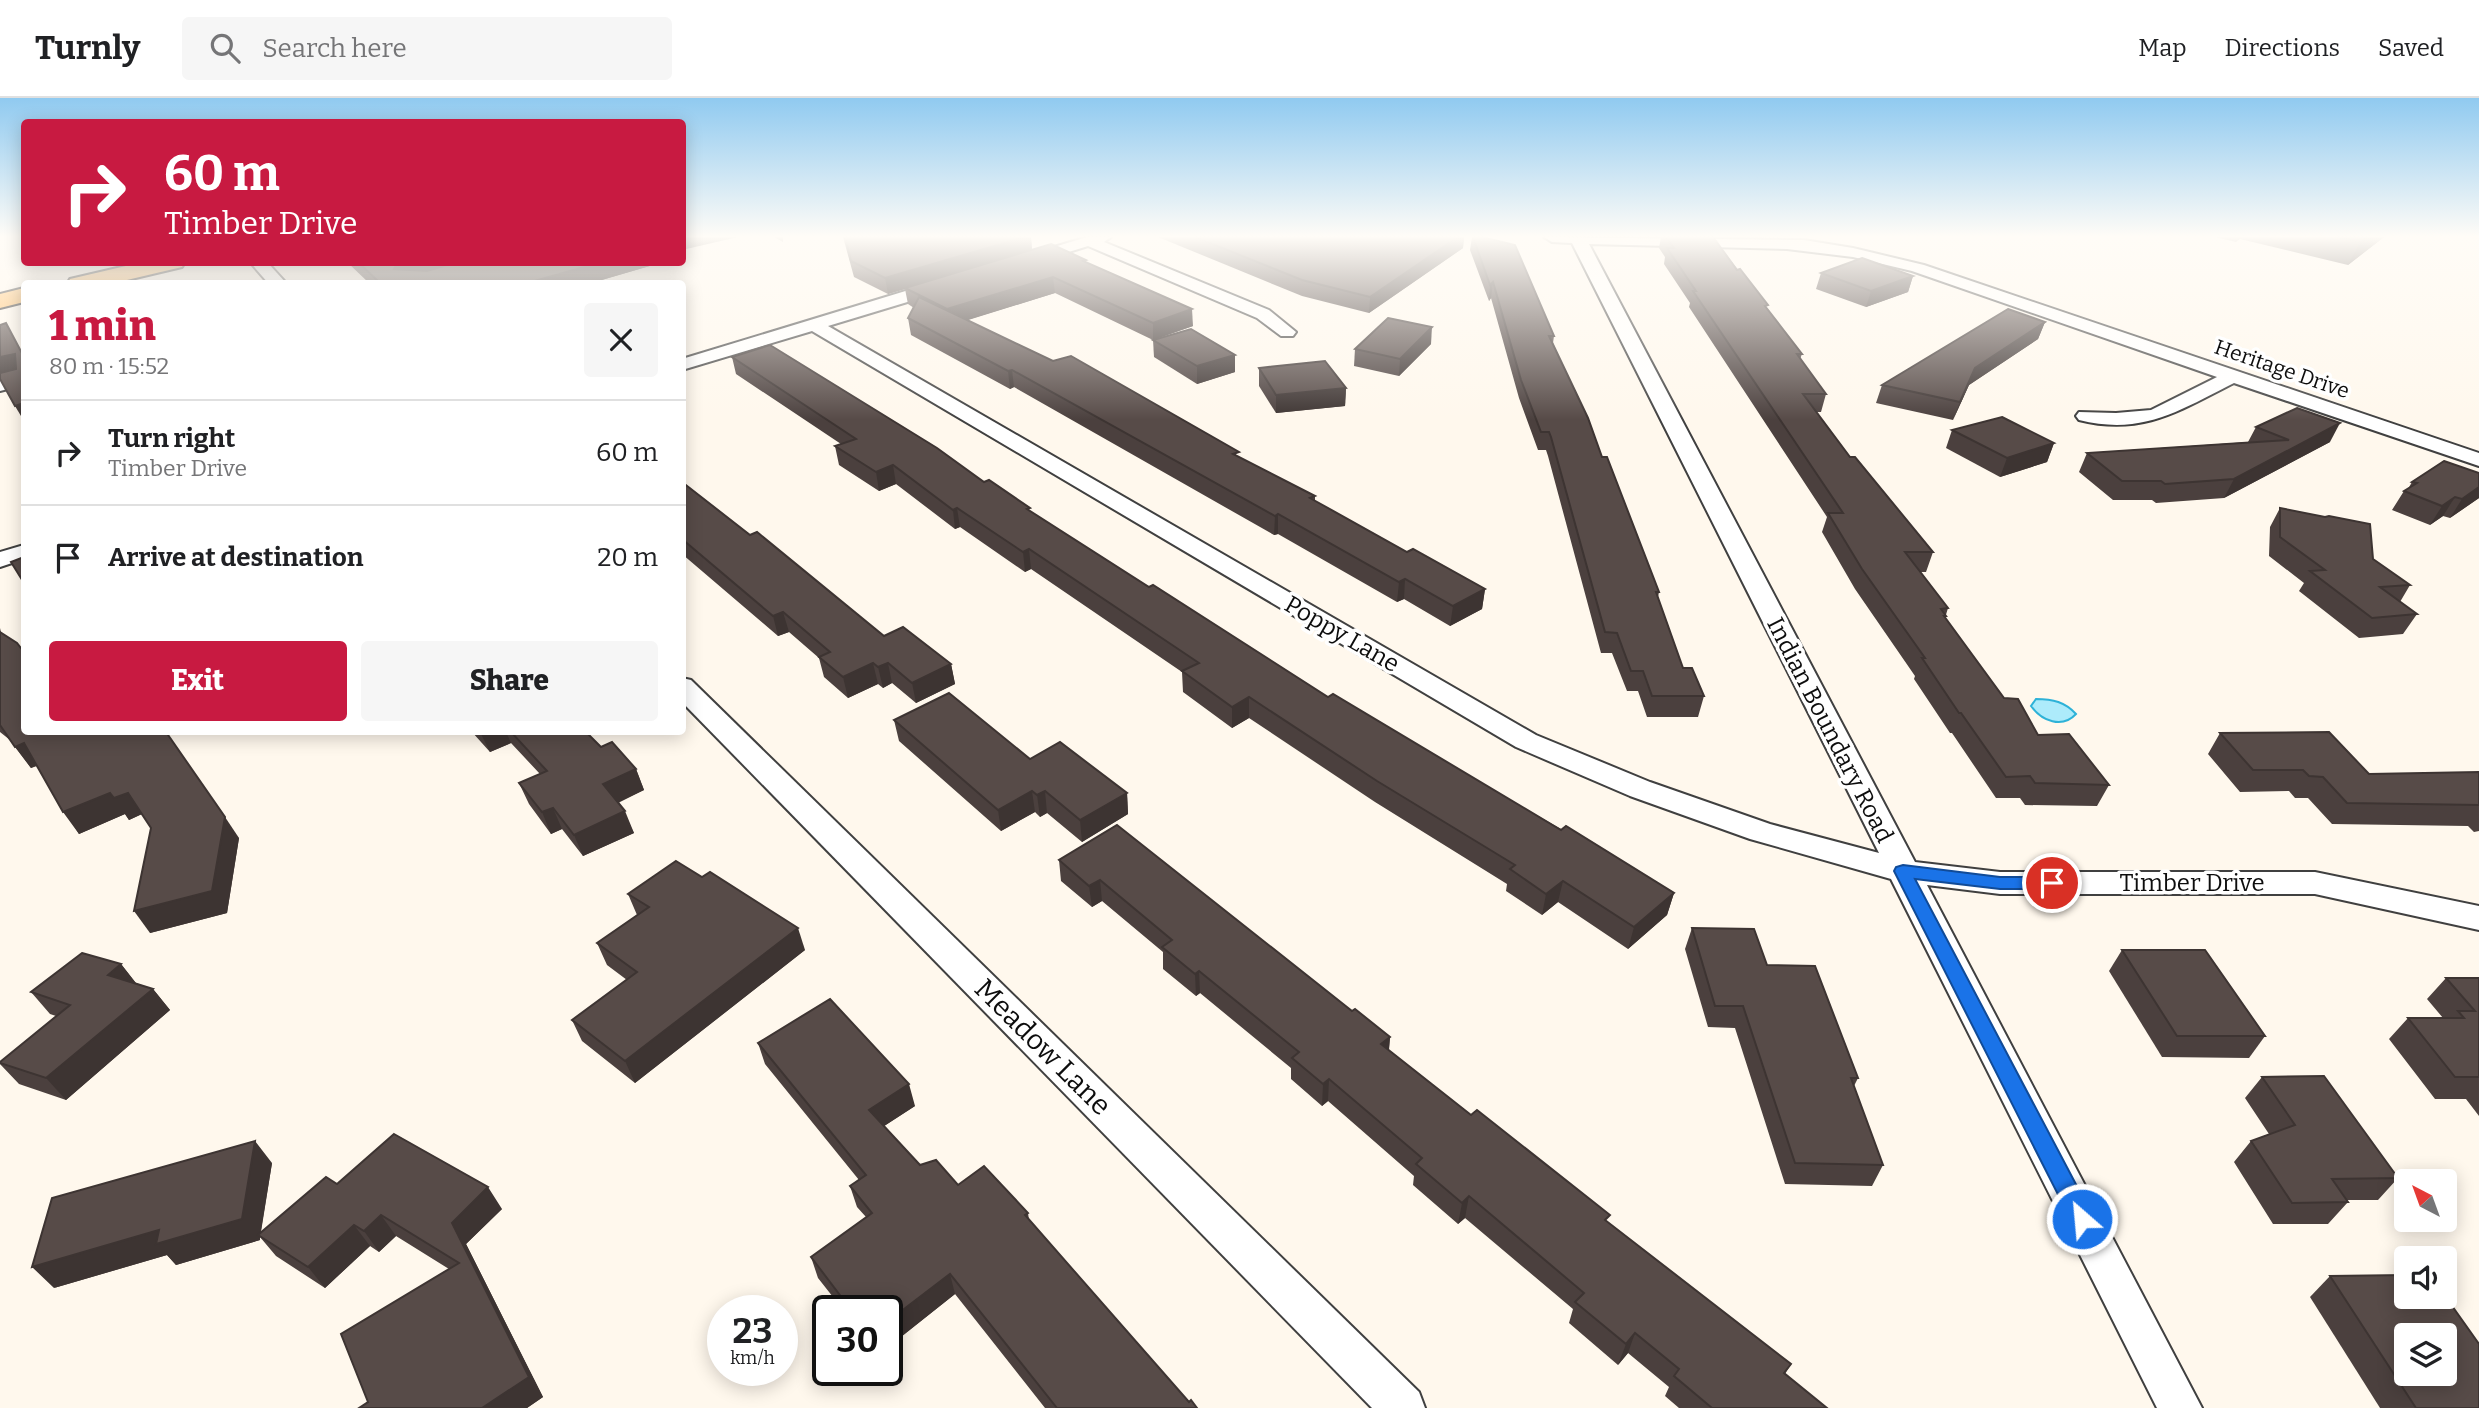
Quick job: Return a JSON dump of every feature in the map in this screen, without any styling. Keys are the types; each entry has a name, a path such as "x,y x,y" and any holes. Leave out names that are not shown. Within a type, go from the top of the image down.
{"street":[{"path":"686,364 903,298"},
{"path":"1228,298 1263,314 1287,332"},
{"name":"Indian Boundary Road","path":"1601,298 1903,871 2180,1408"},
{"name":"Heritage Drive","path":"2007,298 2479,460"},
{"name":"Poppy Lane","path":"814,325 1526,741 1640,789 1761,832 1903,871"},
{"path":"2086,416 2116,419 2155,415 2233,376"},
{"path":"0,385 21,380"},
{"path":"0,560 21,553"},
{"name":"Meadow Lane","path":"686,690 1403,1408"},
{"name":"Timber Drive","path":"1903,871 2000,883 2315,883 2479,918"}],"water":[{"path":"2036,699 2058,702 2076,714 2059,722 2046,719 2031,706"}],"building":[{"path":"918,298 921,298 1053,361 1071,356 1239,452 1233,454 1315,496 1310,498 1407,552 1413,549 1485,589 1453,606 1405,579 1399,582 1012,370 1008,371 908,318"},
{"path":"925,298 983,298 947,309"},
{"path":"1099,298 1167,298 1192,309 1153,323"},
{"path":"1498,298 1538,298 1554,336 1549,336 1588,418 1602,457 1607,457 1659,592 1656,592 1683,668 1692,668 1704,696 1652,696 1643,671 1631,671 1617,633 1605,632 1551,437 1549,432 1541,432 1521,380"},
{"path":"1698,298 1763,298 1768,305 1765,306 1802,354 1797,354 1826,394 1803,394 1850,457 1855,457 1933,552 1905,552 1948,608 1941,609 1944,616 2004,698 2018,699 2038,735 2069,734 2109,785 2035,783 2030,776 2006,777 1959,713 1922,658 1925,658 1862,569 1828,513 1843,513"},
{"path":"2008,309 2045,322 1975,368 1960,402 1882,385"},
{"path":"1388,318 1432,327 1400,359 1355,349"},
{"path":"6,323 21,351 21,404 15,406 0,379 0,373 16,369 15,354 0,357 0,325"},
{"path":"1191,329 1235,355 1197,366 1153,340"},
{"path":"770,345 937,448 984,482 989,480 1030,508 1027,509 1149,587 1153,585 1328,697 1333,694 1561,830 1566,826 1674,893 1634,927 1563,881 1546,894 1510,869 1515,865 1377,781 1249,697 1232,707 1182,671 1199,663 1029,549 1023,552 957,508 953,510 893,465 876,472 835,446 856,439 732,357"},
{"path":"1325,361 1346,388 1276,395 1259,368"},
{"path":"2297,408 2340,423 2234,479 2165,484 2161,481 2122,481 2087,453 2289,440 2256,427"},
{"path":"2002,417 2054,443 2007,458 1952,430"},
{"path":"2444,461 2479,473 2479,487 2462,499 2455,497 2442,506 2404,491 2417,483 2412,482"},
{"path":"686,485 750,535 757,532 884,636 903,627 951,664 912,683 888,663 878,667 873,663 843,677 819,657 830,652 783,612 773,616 686,542"},
{"path":"2280,508 2370,524 2373,559 2410,585 2380,587 2417,614 2372,618 2310,571 2325,570 2280,537"},
{"path":"21,558 21,578 11,562"},
{"path":"0,632 21,648 21,735 168,735 225,817 212,891 134,911 151,828 128,793 114,798 110,793 63,812 24,743 15,747 0,725"},
{"path":"949,693 1030,759 1060,742 1127,793 1080,820 1045,791 1037,795 1032,791 998,810 894,720"},
{"path":"2329,732 2369,774 2479,772 2479,805 2347,803 2323,777 2309,776 2303,770 2253,770 2220,733"},
{"path":"514,735 589,735 601,747 612,742 636,769 603,784 625,811 574,835 553,808 542,812 519,783 547,771"},
{"path":"1117,825 1352,1011 1355,1009 1390,1037 1381,1044 1471,1115 1477,1110 1610,1215 1605,1220 1791,1364 1784,1373 1827,1408 1712,1408 1674,1376 1679,1369 1635,1333 1626,1344 1575,1302 1584,1293 1469,1196 1462,1203 1416,1164 1422,1158 1329,1079 1323,1084 1292,1058 1299,1052 1199,971 1195,974 1162,947 1172,940 1100,880 1089,886 1059,860"},
{"path":"676,861 702,877 710,872 798,928 625,1061 572,1020 637,972 597,943 649,907 628,894"},
{"path":"1692,928 1754,929 1767,965 1815,966 1858,1078 1851,1078 1883,1165 1795,1163 1743,1006 1715,1006"},
{"path":"2122,950 2205,950 2265,1036 2177,1036"},
{"path":"82,953 121,964 108,975 153,989 46,1078 0,1063 70,1005 31,992"},
{"path":"2446,978 2479,978 2479,1077 2455,1077 2408,1018 2464,1018 2458,1011 2475,1011"},
{"path":"830,999 909,1084 869,1110 920,1165 936,1160 958,1185 984,1166 1197,1408 1057,1408 950,1274 903,1310 903,1295 840,1295 811,1257 872,1213 850,1186 866,1175 758,1043"},
{"path":"2324,1076 2394,1172 2394,1178 2332,1179 2348,1202 2292,1203 2251,1141 2295,1125 2262,1077"},
{"path":"394,1134 488,1187 452,1223 529,1377 482,1408 359,1408 368,1402 341,1334 459,1263 381,1215 364,1231 354,1225 308,1267 258,1235 326,1177 337,1184"},
{"path":"255,1141 242,1219 156,1244 159,1230 32,1267 52,1198"},
{"path":"2394,1275 2394,1309 2454,1309 2479,1344 2479,1408 2416,1408 2402,1386 2457,1386 2457,1323 2394,1323 2394,1374 2330,1276"}],"route":[{"path":"2052,883 2000,883 1903,871 2082,1219"}]}
